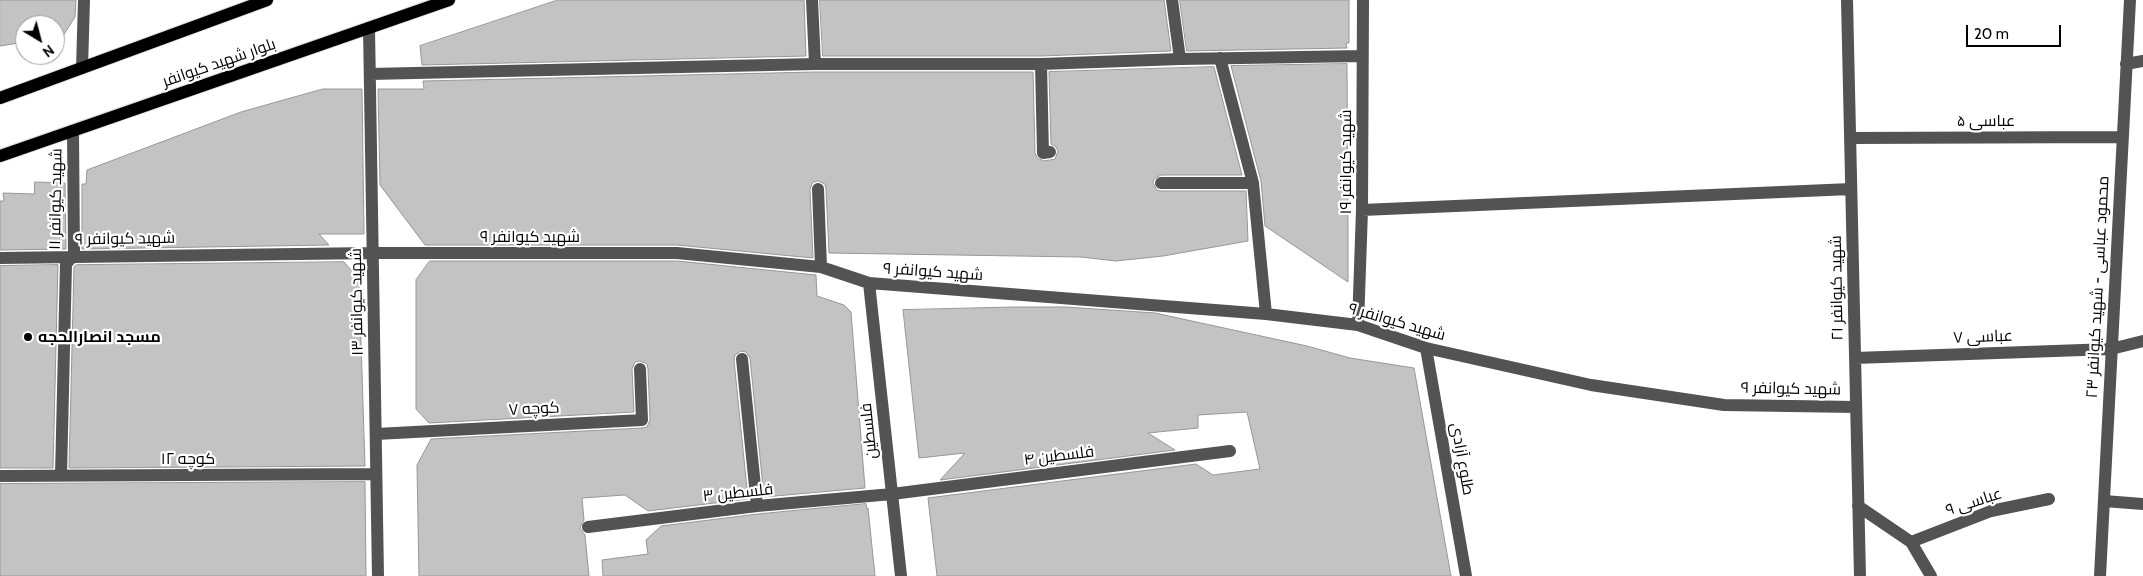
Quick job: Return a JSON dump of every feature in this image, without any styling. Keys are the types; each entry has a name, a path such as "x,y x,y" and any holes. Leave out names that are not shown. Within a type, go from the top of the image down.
{"main road":[{"path":"0,98 267,0"},
{"name":"بلوار شهید کیوانفر","path":"0,156 448,0"}],"street":[{"path":"82,68 84,0"},
{"path":"812,0 815,64"},
{"path":"1172,0 1180,59"},
{"name":"شهید کیوانفر ۱۹","path":"1358,325 1362,210 1363,0"},
{"name":"شهید کیوانفر ۲۱","path":"1847,0 1860,576"},
{"name":"محمود عباسی - شهید کیوانفر ۲۳","path":"2100,576 2130,0"},
{"name":"شهید کیوانفر ۱۳","path":"369,28 378,576"},
{"path":"370,74 815,64 1041,64 1220,58 1362,56"},
{"path":"1220,58 1253,184 1266,314"},
{"path":"2126,64 2143,61"},
{"path":"1041,64 1043,153 1050,152"},
{"name":"شهید کیوانفر ۱۱","path":"61,475 66,264 74,255 73,131"},
{"name":"عباسی ۵","path":"1850,138 2122,137"},
{"path":"1161,183 1253,184"},
{"path":"818,189 821,267"},
{"path":"1362,210 1851,189"},
{"name":"شهید کیوانفر ۹","path":"0,258 74,255 373,252 677,253 821,267 870,283 1266,314 1358,325 1426,348 1591,385 1724,405 1856,407"},
{"name":"فلسطین","path":"870,283 900,576"},
{"name":"عباسی ۷","path":"1855,358 2111,349 2143,341"},
{"name":"طلوع آزادی","path":"1426,348 1466,576"},
{"path":"742,358 757,506"},
{"name":"کوچه ۷","path":"376,434 642,420 640,369"},
{"name":"فلسطین ۴","path":"892,494 1230,451"},
{"name":"کوچه ۱۲","path":"0,476 376,474"},
{"name":"فلسطین ۳","path":"588,527 757,506 892,494"},
{"name":"عباسی ۹","path":"1912,542 1991,511 2048,500"},
{"path":"2104,501 2143,504"},
{"path":"1858,506 1912,542 1931,576"}],"building":[{"path":"0,0 76,0 75,17 65,33 65,15 15,15 15,44 0,46"},
{"path":"558,0 804,0 806,56 422,65 420,46"},
{"path":"820,0 1164,0 1171,51 1041,56 823,56"},
{"path":"1180,0 1349,0 1349,43 1346,43 1347,48 1187,51"},
{"path":"1347,64 1348,282 1265,226 1261,181 1231,66"},
{"path":"1214,67 1242,175 1161,175 1154,179 1153,183 1157,190 1161,191 1246,191 1248,241 1163,256 1116,261 1081,257 829,253 826,189 825,184 818,181 813,182 810,189 813,258 677,245 425,245 380,185 378,89 424,89 423,81 815,72 1033,72 1035,153 1037,158 1044,161 1055,159 1058,151 1051,144 1049,72"},
{"path":"323,89 362,89 364,234 319,234 329,245 82,249 82,184 86,184 87,170 241,112"},
{"path":"35,182 65,183 66,249 0,250 0,201 4,201 3,193 34,194"},
{"path":"430,261 677,261 816,275 817,296 844,305 851,312 865,488 764,497 750,358 746,352 741,351 735,355 734,360 748,499 648,511 625,495 582,498 584,520 580,528 585,535 589,576 419,576 417,465 431,439 642,428 647,427 650,420 648,369 647,364 640,361 635,362 632,369 634,412 429,423 416,409 416,280"},
{"path":"344,262 359,279 365,466 69,468 74,267 76,265"},
{"path":"58,265 53,468 0,468 0,266"},
{"path":"1066,307 1155,313 1307,346 1350,358 1414,368 1451,576 937,576 928,498 1196,464 1213,475 1260,469 1247,412 1198,415 1198,428 1148,433 1175,450 940,480 965,453 919,458 903,310"},
{"path":"365,482 366,576 0,576 0,484"},
{"path":"866,504 875,576 603,576 602,560 648,554 646,540 661,526 758,514"}],"place":[{"name":"مسجد انصارالحجه","path":"28,337"}]}
